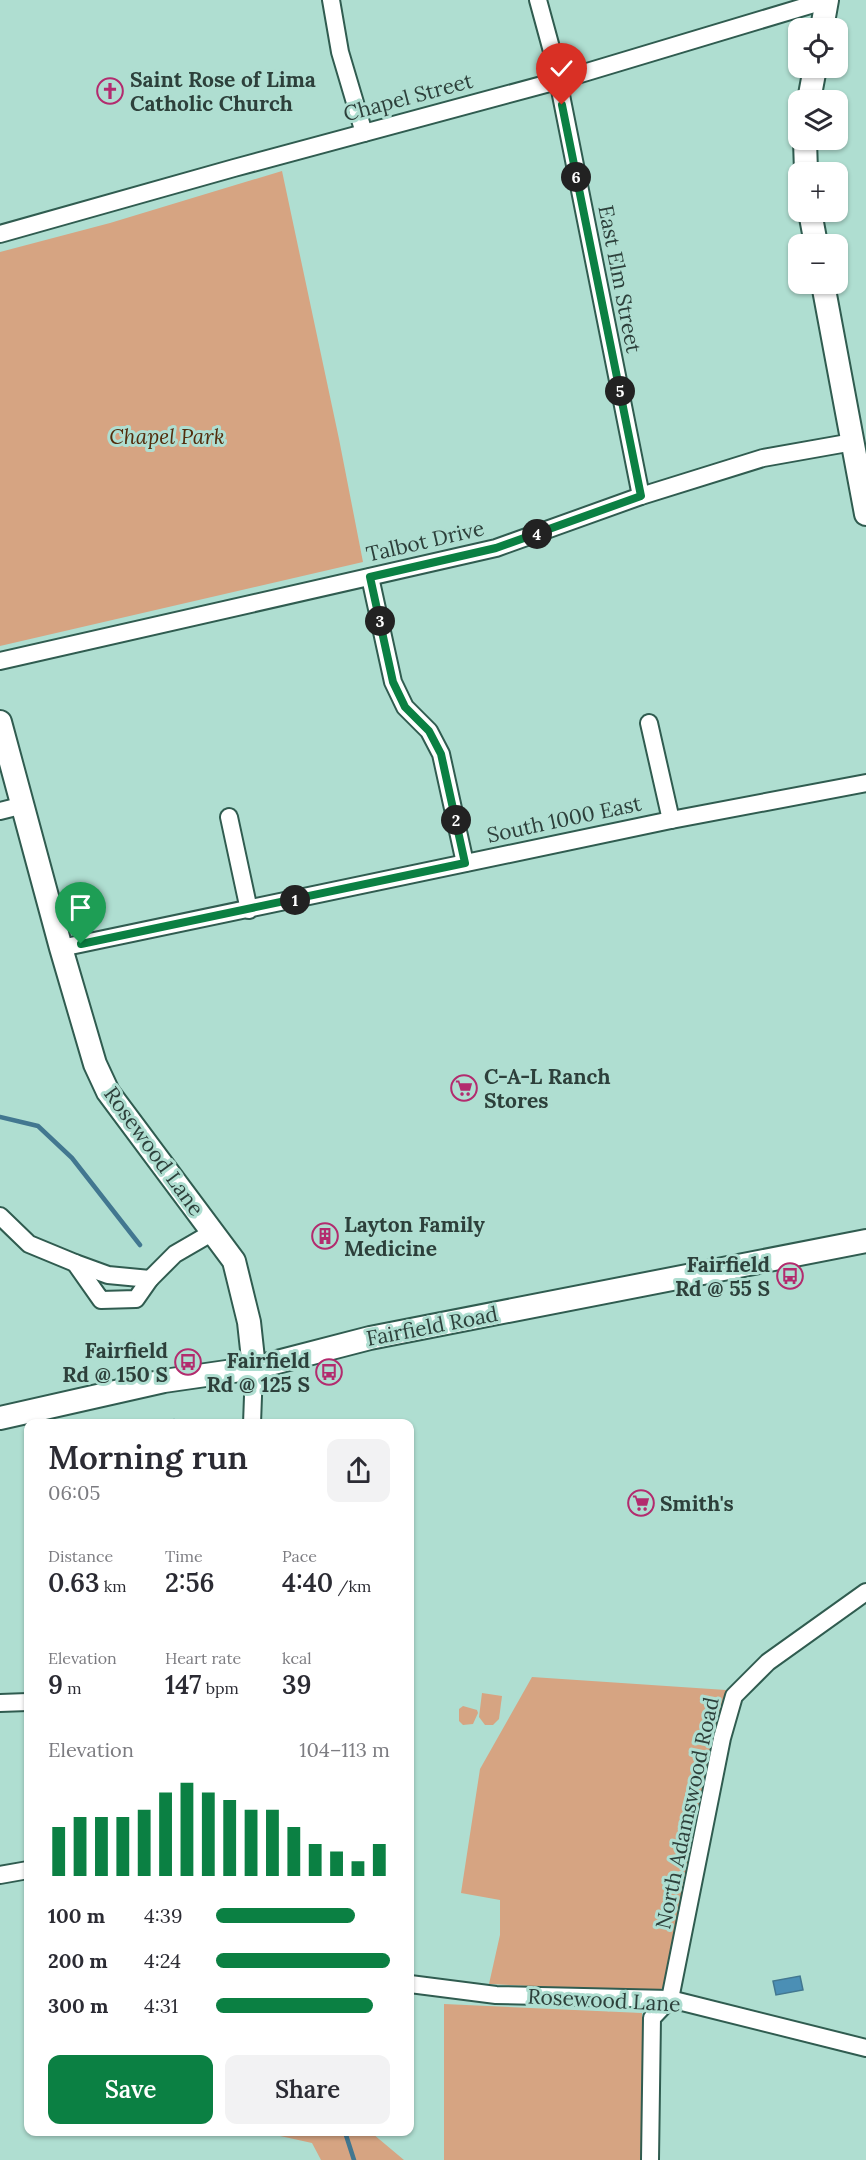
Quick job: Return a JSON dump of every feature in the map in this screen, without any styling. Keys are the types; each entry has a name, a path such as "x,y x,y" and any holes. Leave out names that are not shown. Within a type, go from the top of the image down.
{"street":[{"path":"331,0 340,52 363,133"},
{"name":"East Elm Street","path":"538,0 553,55 641,496"},
{"path":"824,18 827,0"},
{"name":"Chapel Street","path":"0,234 557,81 827,0"},
{"path":"825,294 865,506"},
{"name":"Talbot Drive","path":"0,662 496,548 641,496 763,458 852,442"},
{"path":"370,577 393,682 405,707 429,731 441,754 465,863"},
{"name":"Rosewood Lane","path":"0,722 95,1064 108,1092 234,1261 249,1322 254,1368"},
{"path":"650,723 671,820"},
{"name":"South 1000 East","path":"61,948 671,820 866,783"},
{"path":"0,811 24,805"},
{"path":"229,817 249,910"},
{"path":"0,1216 29,1244 108,1275 150,1279"},
{"path":"75,1263 101,1300 136,1299 150,1279 175,1254 213,1232"},
{"name":"Fairfield Road","path":"0,1418 164,1381 254,1368 370,1338 866,1241"},
{"path":"252,1419 254,1368"},
{"name":"North Adamswood Road","path":"670,1999 720,1749 734,1696 768,1662 866,1592"},
{"path":"0,1703 24,1702"},
{"path":"0,1875 24,1871"},
{"name":"Rosewood Lane","path":"414,1985 496,1995 670,1999 866,2048"},
{"path":"650,2160 652,2018 670,1999"}],"green space":[{"name":"Chapel Park","path":"282,171 363,562 0,646 0,252 110,223"},
{"path":"532,1677 726,1690 664,1985 659,1992 489,1984 500,1935 500,1900 461,1893 480,1769"},
{"path":"482,1693 502,1696 499,1719 493,1725 485,1725 479,1717"},
{"path":"463,1706 477,1710 473,1724 463,1725 459,1721 459,1709"},
{"path":"444,2004 642,2013 645,2160 444,2160"},
{"path":"280,2136 375,2136 404,2160 321,2160 312,2143"}],"water":[{"path":"800,1976 803,1990 776,1995 773,1981"}],"waterway":[{"path":"0,1117 38,1126 72,1158 140,1245"},
{"path":"346,2136 354,2160"}],"place":[{"name":"Saint Rose of Lima Catholic Church","path":"110,91"},
{"name":"C-A-L Ranch Stores","path":"464,1088"},
{"name":"Layton Family Medicine","path":"325,1236"},
{"name":"Fairfield Rd @ 55 S","path":"790,1276"},
{"name":"Fairfield Rd @ 150 S","path":"188,1362"},
{"name":"Fairfield Rd @ 125 S","path":"329,1372"},
{"name":"Smith's","path":"641,1503"}],"route":[{"path":"81,944 465,863 441,754 429,731 405,707 393,682 370,577 496,548 641,496 562,105"}]}
